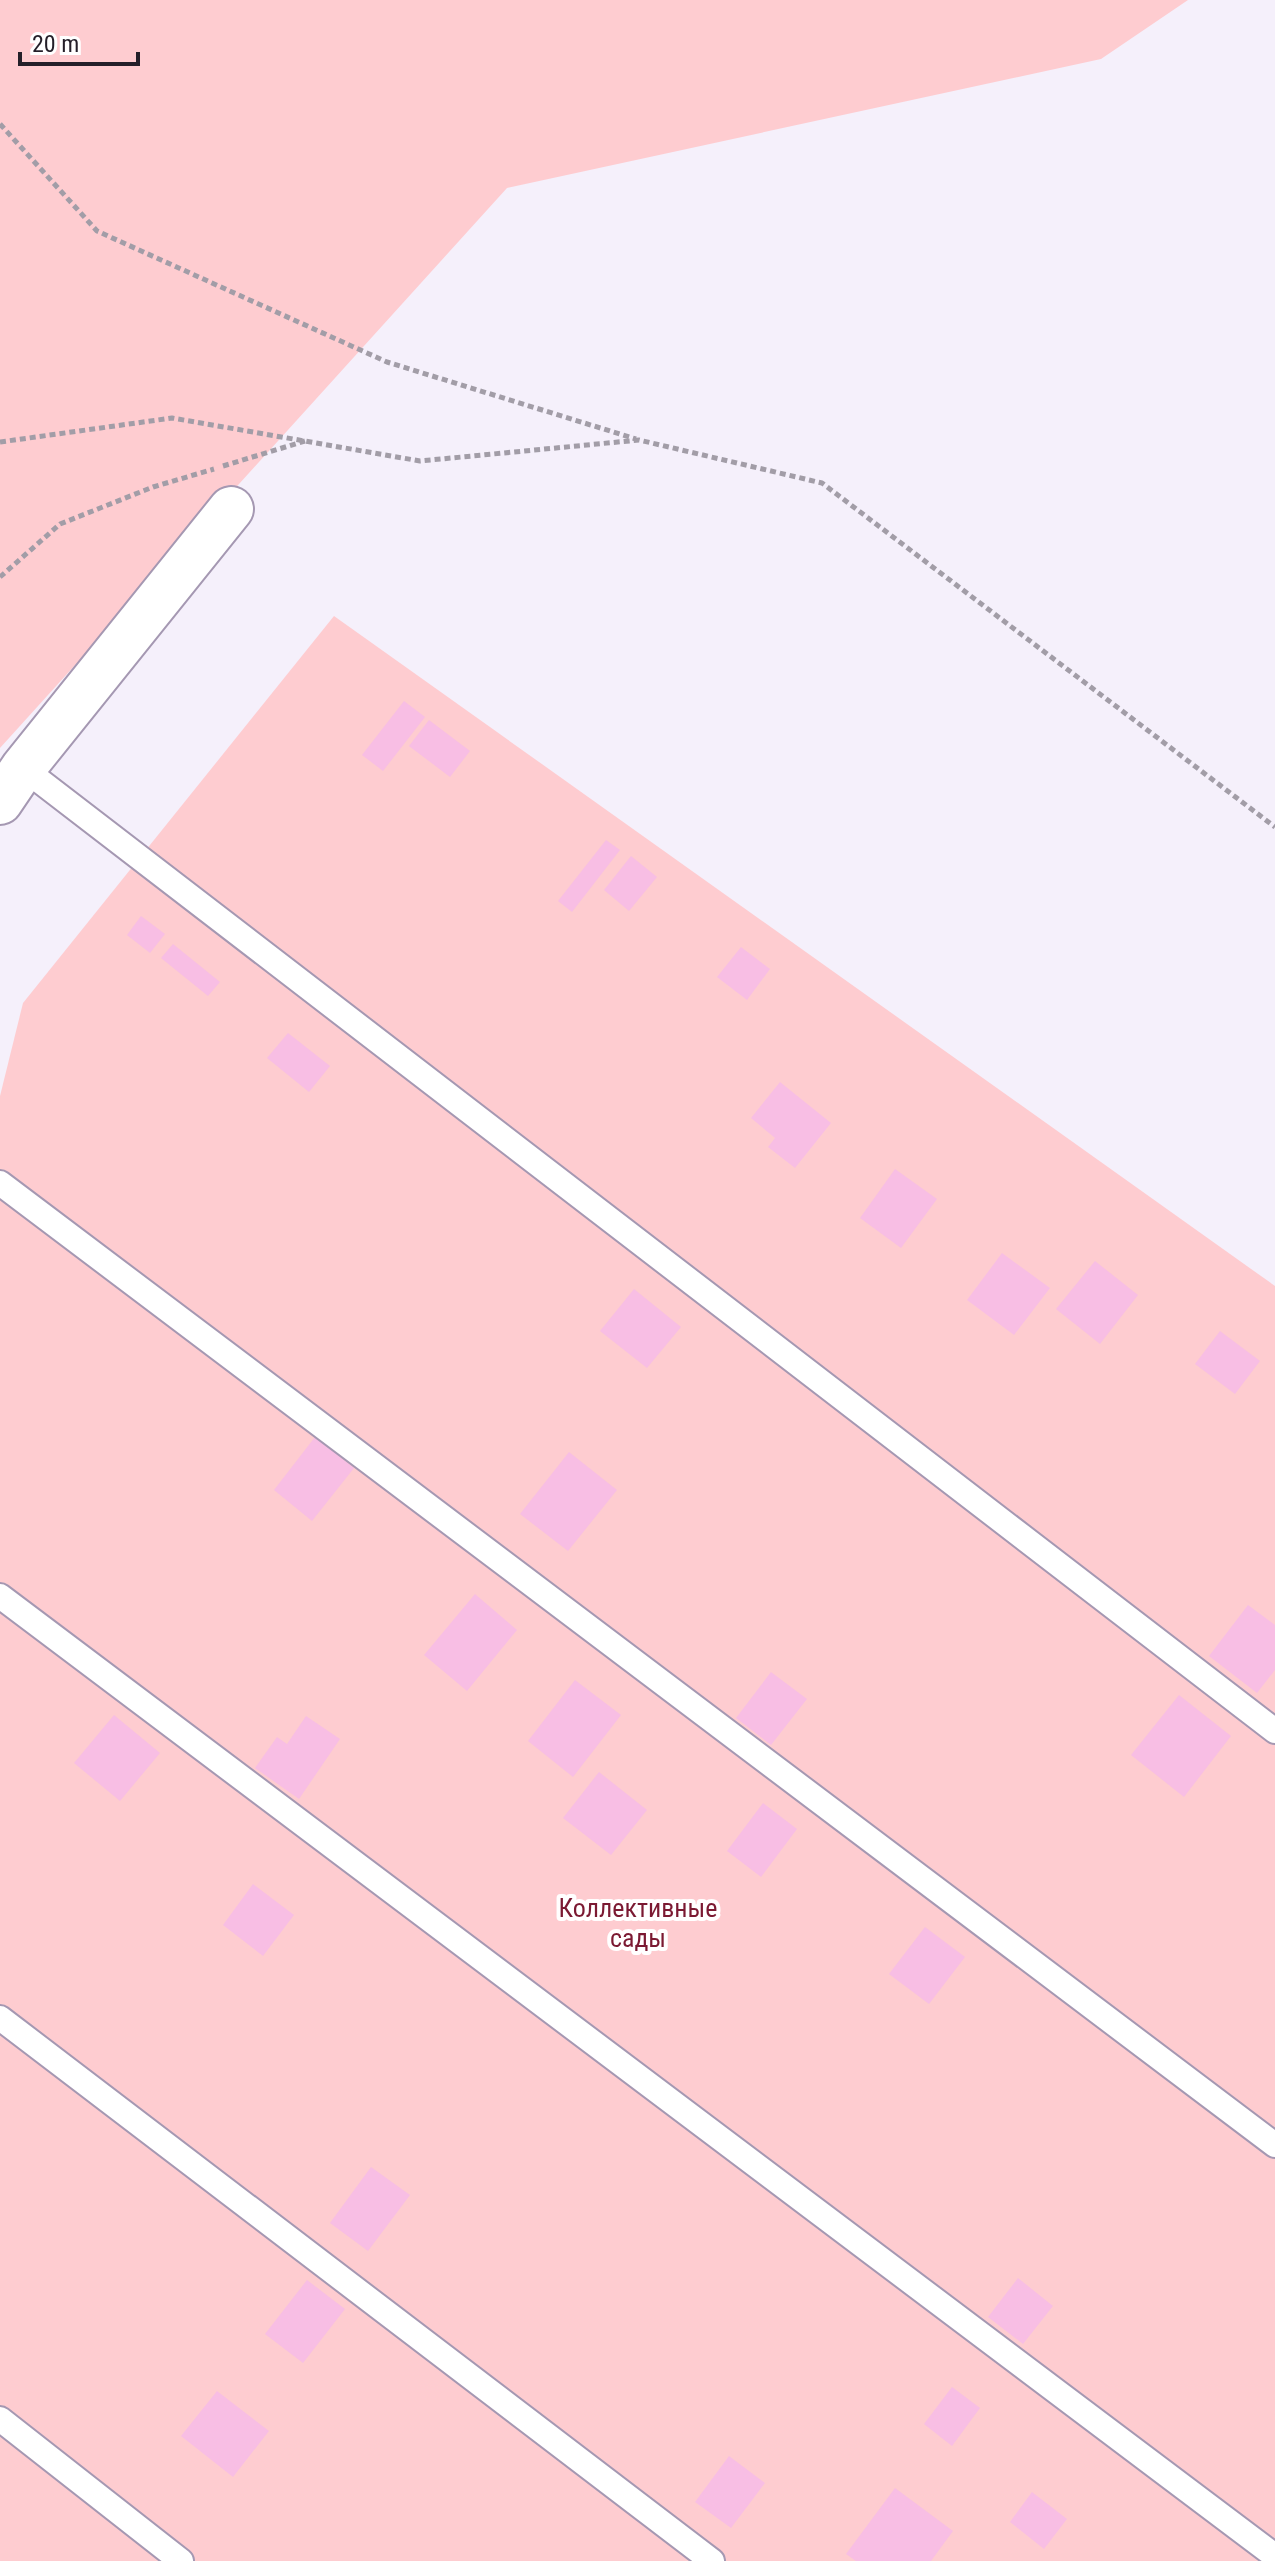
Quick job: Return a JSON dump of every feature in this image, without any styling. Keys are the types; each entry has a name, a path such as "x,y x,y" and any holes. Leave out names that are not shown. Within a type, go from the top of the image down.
{"street":[{"path":"12,785 231,509"}],"lane":[{"path":"12,785 1275,1731"},
{"path":"0,1183 1275,2145"},
{"path":"0,1596 1275,2556"},
{"path":"0,2018 712,2561"},
{"path":"0,2419 181,2561"}],"path":[{"path":"0,124 97,231 387,362 639,440 822,483 1275,827"},
{"path":"0,442 172,418 420,461 639,440"},
{"path":"0,577 60,524 153,487 306,441"}],"green space":[{"path":"0,0 1188,0 1101,59 507,188 0,748"},
{"name":"Коллективные сады","path":"334,616 1275,1286 1275,2561 0,2561 0,1096 23,1003"}],"building":[{"path":"404,701 425,717 383,771 362,755"},
{"path":"429,720 470,751 450,777 409,746"},
{"path":"606,840 620,850 572,912 558,901"},
{"path":"631,856 657,877 629,911 604,890"},
{"path":"141,916 165,934 150,953 127,935"},
{"path":"173,944 220,982 208,996 161,958"},
{"path":"741,947 770,969 747,1000 717,977"},
{"path":"288,1033 330,1066 309,1092 267,1058"},
{"path":"780,1082 831,1123 795,1168 768,1147 775,1138 751,1118"},
{"path":"895,1169 937,1199 901,1248 860,1218"},
{"path":"1002,1253 1050,1288 1014,1335 967,1300"},
{"path":"1095,1261 1138,1295 1100,1344 1056,1309"},
{"path":"634,1289 681,1327 647,1368 600,1331"},
{"path":"1220,1331 1260,1361 1235,1394 1195,1364"},
{"path":"315,1437 354,1468 312,1521 274,1490"},
{"path":"569,1452 617,1490 568,1551 520,1514"},
{"path":"475,1594 517,1630 467,1691 424,1655"},
{"path":"1248,1605 1275,1625 1275,1670 1257,1693 1209,1656"},
{"path":"771,1672 807,1699 771,1745 736,1718"},
{"path":"575,1680 621,1715 573,1777 528,1741"},
{"path":"1179,1695 1231,1736 1184,1797 1131,1755"},
{"path":"114,1715 160,1753 120,1801 74,1763"},
{"path":"306,1716 340,1739 299,1799 255,1768 277,1737 287,1744"},
{"path":"599,1772 647,1810 611,1855 563,1818"},
{"path":"763,1803 797,1829 761,1877 727,1851"},
{"path":"253,1884 294,1915 263,1956 223,1925"},
{"path":"925,1927 965,1957 929,2004 889,1974"},
{"path":"371,2167 410,2195 368,2251 330,2223"},
{"path":"1018,2278 1053,2306 1023,2344 988,2317"},
{"path":"307,2280 345,2309 303,2363 265,2334"},
{"path":"952,2387 980,2408 952,2446 924,2424"},
{"path":"217,2391 269,2431 233,2477 181,2436"},
{"path":"729,2456 765,2483 731,2528 695,2502"},
{"path":"895,2488 953,2531 931,2561 856,2561 846,2554"},
{"path":"1032,2492 1067,2519 1044,2549 1010,2522"}]}
